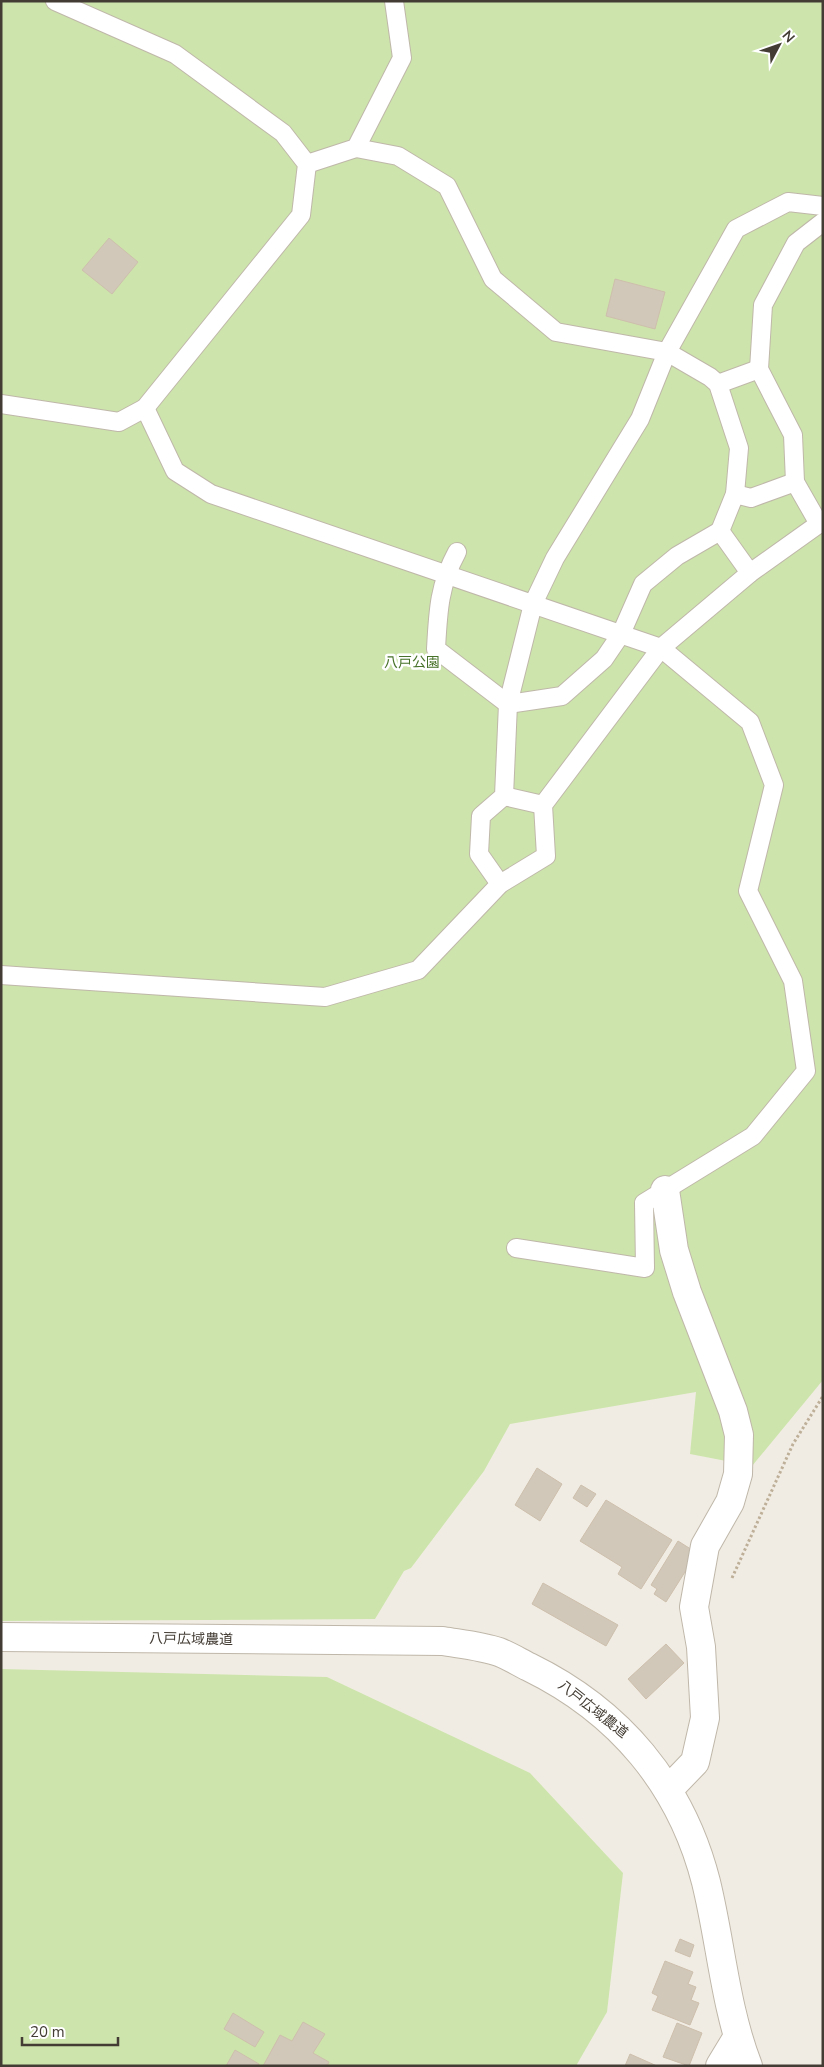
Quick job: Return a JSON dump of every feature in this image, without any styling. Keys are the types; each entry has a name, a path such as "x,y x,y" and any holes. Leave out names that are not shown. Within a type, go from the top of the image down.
{"street":[{"path":"665,1190 674,1250 687,1292 733,1411 739,1435 738,1474 730,1502 705,1546 694,1607 701,1646 705,1718 695,1762 668,1790"},
{"name":"八戸広域農道","path":"1,1636 443,1641 498,1652 560,1682 599,1711 630,1738 651,1763 668,1790 689,1833 706,1880 737,2038 748,2066"},
{"path":"720,2066 737,2038"}],"lane":[{"path":"1,404 119,422 144,408 301,215 307,164 283,133 175,54 55,1"},
{"path":"356,148 402,58 394,1"},
{"path":"307,164 356,148 398,156 447,186 493,279 556,332 667,352 710,376 718,384 738,448 735,494 720,531 677,556 643,584 621,634 604,659 562,696 508,704 436,650 438,616 445,574 457,552"},
{"path":"500,884 479,854 481,816 504,796 508,704 534,604 554,558 640,419 667,352 736,229 788,202 823,206"},
{"path":"1,975 324,997 418,970 500,884 546,856 543,805 661,648 750,572 821,523 795,482 793,435 759,368 763,305 796,243 823,222"},
{"path":"718,384 759,368"},
{"path":"144,408 175,471 211,494 661,648 750,722 774,784 748,891 794,981 806,1071 753,1136 644,1203 645,1268 516,1248"},
{"path":"735,494 751,498 795,482"},
{"path":"720,531 750,572"},
{"path":"504,796 543,805"}],"path":[{"path":"728,1586 793,1444 823,1396"}],"green space":[{"name":"八戸公園","path":"1,1 823,1 823,1380 752,1466 690,1454 696,1392 510,1424 484,1471 411,1568 404,1571 375,1619 1,1621"},
{"path":"1,1669 327,1677 530,1773 623,1873 607,2012 576,2066 1,2066"}],"building":[{"path":"109,238 138,262 112,294 82,270"},
{"path":"615,279 665,292 655,329 606,316"},
{"path":"537,1468 562,1484 540,1521 515,1505"},
{"path":"581,1485 596,1494 587,1507 573,1498"},
{"path":"606,1500 672,1540 641,1589 618,1574 622,1567 580,1541"},
{"path":"678,1541 697,1553 666,1602 654,1594 657,1589 651,1585"},
{"path":"543,1583 618,1625 606,1646 532,1604"},
{"path":"666,1644 684,1663 646,1699 628,1679"},
{"path":"680,1939 694,1945 690,1957 675,1951"},
{"path":"665,1961 693,1972 688,1984 696,1987 691,2000 699,2003 690,2025 652,2010 658,1996 652,1993"},
{"path":"233,2013 264,2032 255,2047 224,2029"},
{"path":"303,2022 325,2034 313,2053 329,2062 327,2066 263,2066 280,2035 292,2041"},
{"path":"677,2023 702,2033 689,2066 663,2057"},
{"path":"235,2050 259,2064 258,2066 226,2066"},
{"path":"630,2054 657,2066 625,2066"}]}
